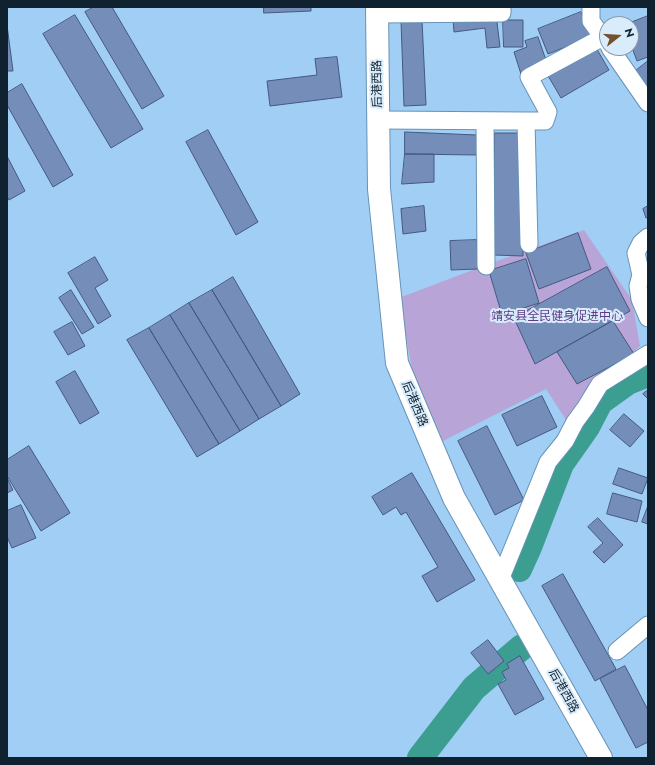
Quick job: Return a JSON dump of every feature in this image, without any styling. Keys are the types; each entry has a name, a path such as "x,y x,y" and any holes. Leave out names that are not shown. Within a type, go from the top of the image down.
{"main road":[{"name":"后港西路","path":"377,10 379,189 397,363 454,498 601,758"}],"street":[{"path":"377,10 462,10 502,13 502,7"},
{"path":"591,7 590,21 599,33"},
{"path":"378,120 545,121 548,112 529,77 599,46"},
{"path":"616,56 648,103"},
{"path":"485,121 486,266"},
{"path":"526,121 529,244"},
{"path":"648,237 641,243 636,253 641,275 638,286 640,299 648,318"},
{"path":"500,580 548,462 565,441 575,422 600,384 648,354"},
{"path":"617,651 648,625"}],"green space":[{"name":"靖安县全民健身促进中心","path":"584,230 632,300 640,346 566,420 546,389 443,441 412,369 399,298"}],"building":[{"path":"94,7 112,7 164,96 142,109 85,12"},
{"path":"264,7 311,7 311,11 264,13"},
{"path":"581,12 591,37 548,54 538,29"},
{"path":"496,14 500,47 487,48 485,28 454,32 453,19"},
{"path":"75,15 143,129 111,148 43,34"},
{"path":"648,16 648,57 637,61 635,56 639,56 639,19"},
{"path":"422,20 426,105 404,106 401,21"},
{"path":"503,20 523,20 523,47 504,47"},
{"path":"7,25 13,71 7,71"},
{"path":"538,37 548,66 521,74 514,52 527,47 525,41"},
{"path":"595,46 599,56 601,56 609,70 561,98 547,74"},
{"path":"337,57 342,97 270,106 267,81 317,75 315,59"},
{"path":"648,61 648,93 633,73"},
{"path":"22,84 73,175 53,187 7,105 7,93"},
{"path":"208,130 258,222 236,235 186,142"},
{"path":"405,132 477,135 477,155 405,154"},
{"path":"495,133 523,133 523,256 494,255"},
{"path":"405,154 434,154 434,182 402,184"},
{"path":"7,156 25,191 9,200 7,196"},
{"path":"424,206 426,231 403,234 401,209"},
{"path":"648,206 648,217 646,218 643,209"},
{"path":"578,233 591,269 539,289 526,253"},
{"path":"477,240 478,269 451,270 450,241"},
{"path":"95,257 108,280 95,288 111,316 98,324 68,273"},
{"path":"526,259 539,303 502,315 489,271"},
{"path":"607,267 630,311 535,364 514,318"},
{"path":"233,277 300,394 281,406 212,290"},
{"path":"71,290 94,327 82,334 59,298"},
{"path":"212,290 281,406 259,419 189,303"},
{"path":"189,303 259,419 240,431 170,315"},
{"path":"170,315 240,431 219,444 149,328"},
{"path":"613,321 634,354 577,384 557,352"},
{"path":"72,322 85,346 68,355 54,332"},
{"path":"149,328 219,444 197,457 127,340"},
{"path":"75,371 99,413 80,424 56,382"},
{"path":"648,390 648,399 643,394"},
{"path":"542,396 557,427 517,446 502,415"},
{"path":"624,414 644,431 630,447 610,430"},
{"path":"487,426 524,500 495,515 458,441"},
{"path":"29,446 70,513 41,531 7,476 7,460"},
{"path":"619,468 648,478 642,494 613,484"},
{"path":"412,473 475,580 437,602 422,576 438,567 406,512 401,515 396,507 383,515 372,497"},
{"path":"7,478 13,490 7,493"},
{"path":"613,493 642,501 637,522 607,514"},
{"path":"21,505 36,538 12,548 7,537 7,511"},
{"path":"648,506 648,524 642,522"},
{"path":"598,518 623,545 604,563 593,552 603,543 588,527"},
{"path":"563,574 616,669 595,681 542,586"},
{"path":"488,640 504,661 488,674 471,653"},
{"path":"520,656 544,699 515,715 498,684 506,680 502,672 509,668 507,664"},
{"path":"625,666 648,710 648,742 636,748 600,679"}],"waterway":[{"path":"519,569 561,464 587,427 600,402 628,382 648,374"},
{"path":"420,758 474,688 522,647"}]}
